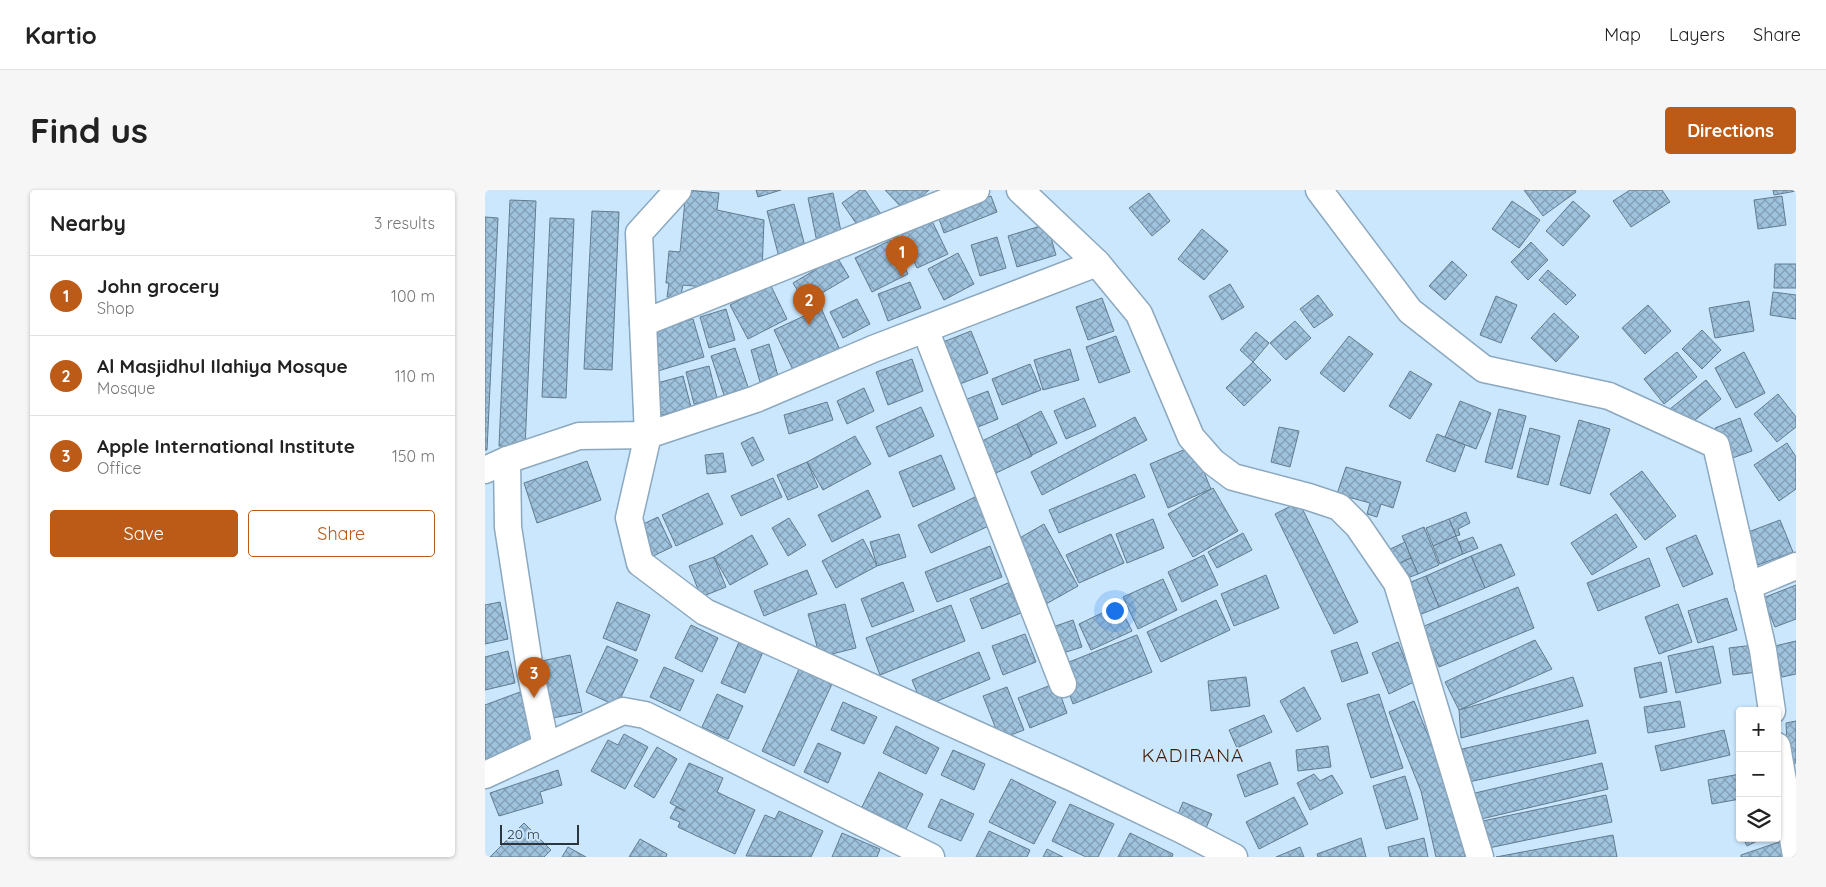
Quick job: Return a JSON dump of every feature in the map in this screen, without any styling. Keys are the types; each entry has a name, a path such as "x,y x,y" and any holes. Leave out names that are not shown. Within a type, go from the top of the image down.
{"street":[{"path":"678,190 639,233 648,435 629,518 640,564 705,612 1073,778 1234,857"},
{"path":"643,323 976,190"},
{"path":"1020,190 1097,263 1139,314 1191,437 1213,462 1233,476 1339,507 1358,526 1397,583 1480,857"},
{"path":"1319,190 1410,311 1485,369 1609,396 1716,445 1763,650 1771,707"},
{"path":"546,746 530,670 508,527 496,465 579,436 648,435 756,399 873,349 1097,263"},
{"path":"925,329 1063,684"},
{"path":"1748,586 1796,566"},
{"path":"485,775 623,712 645,715 931,857"},
{"path":"1778,752 1796,856"}],"building":[{"path":"686,190 719,193 717,210 764,220 762,272 705,287 683,285 680,299 667,297 669,283 666,283 669,251 680,252"},
{"path":"756,190 781,190 758,197"},
{"path":"860,190 865,190 881,214 860,229 842,203"},
{"path":"885,190 929,190 905,211"},
{"path":"1524,190 1575,190 1576,192 1543,216"},
{"path":"1630,190 1662,190 1670,202 1631,227 1613,201"},
{"path":"1773,190 1796,190 1796,191 1774,195"},
{"path":"833,193 842,236 817,242 808,198"},
{"path":"1149,193 1170,221 1152,236 1129,208"},
{"path":"991,196 997,212 944,233 938,216"},
{"path":"1782,196 1786,225 1758,229 1754,200"},
{"path":"510,200 536,201 525,447 499,446"},
{"path":"1512,201 1540,220 1519,248 1492,229"},
{"path":"1573,201 1590,216 1563,246 1546,231"},
{"path":"794,204 807,254 780,261 767,211"},
{"path":"592,211 619,212 612,370 584,369"},
{"path":"485,217 498,218 487,450 485,450"},
{"path":"550,218 574,219 566,398 542,397"},
{"path":"932,221 948,254 917,268 902,235"},
{"path":"1047,224 1056,255 1017,267 1008,236"},
{"path":"1202,229 1228,251 1204,280 1178,259"},
{"path":"997,237 1006,268 980,276 971,245"},
{"path":"891,240 908,274 872,292 855,258"},
{"path":"1531,242 1548,260 1528,280 1511,262"},
{"path":"958,253 974,284 944,300 928,269"},
{"path":"837,257 849,277 805,303 793,283"},
{"path":"1452,261 1467,275 1445,300 1429,286"},
{"path":"1775,264 1796,264 1796,288 1774,288"},
{"path":"1548,270 1576,295 1566,305 1539,280"},
{"path":"910,282 921,308 888,321 878,294"},
{"path":"770,284 787,319 748,339 730,305"},
{"path":"1230,284 1244,307 1222,320 1209,296"},
{"path":"1773,292 1796,295 1796,319 1770,315"},
{"path":"1318,295 1333,315 1314,328 1300,309"},
{"path":"1496,296 1517,305 1501,343 1480,335"},
{"path":"1102,298 1114,331 1088,340 1076,307"},
{"path":"857,299 870,324 843,338 830,312"},
{"path":"1749,301 1754,331 1715,338 1709,308"},
{"path":"1648,305 1671,331 1645,354 1622,328"},
{"path":"821,308 840,350 794,372 774,330"},
{"path":"726,309 735,340 709,348 700,317"},
{"path":"1554,313 1579,337 1556,362 1531,338"},
{"path":"693,319 704,357 658,371 647,332"},
{"path":"1295,321 1311,338 1286,360 1270,343"},
{"path":"1702,330 1721,350 1702,369 1682,349"},
{"path":"971,331 988,373 955,386 938,344"},
{"path":"1256,332 1269,343 1253,362 1240,350"},
{"path":"1116,336 1130,372 1099,383 1086,347"},
{"path":"1349,336 1373,354 1344,392 1320,373"},
{"path":"769,344 778,376 760,382 751,350"},
{"path":"735,348 748,387 724,395 711,356"},
{"path":"1070,349 1079,380 1043,390 1034,360"},
{"path":"1677,352 1697,377 1664,404 1644,379"},
{"path":"1744,352 1765,393 1736,408 1715,368"},
{"path":"912,359 923,391 888,405 876,372"},
{"path":"1253,362 1271,380 1244,406 1226,388"},
{"path":"1030,364 1041,390 1002,405 992,379"},
{"path":"709,366 717,398 694,404 686,372"},
{"path":"1410,371 1432,384 1410,419 1389,406"},
{"path":"683,376 691,407 658,416 650,385"},
{"path":"1706,380 1721,399 1685,428 1670,409"},
{"path":"864,388 874,411 847,424 837,401"},
{"path":"988,391 998,419 973,429 962,401"},
{"path":"1778,394 1796,417 1796,427 1777,442 1754,414"},
{"path":"1084,398 1096,426 1066,439 1054,411"},
{"path":"1460,401 1491,413 1476,449 1445,437"},
{"path":"827,402 833,420 789,434 784,415"},
{"path":"921,407 934,436 889,457 876,427"},
{"path":"1499,409 1526,416 1512,469 1485,462"},
{"path":"1041,411 1057,443 1032,455 1017,424"},
{"path":"1135,417 1147,440 1042,495 1031,472"},
{"path":"1740,418 1752,451 1727,460 1715,428"},
{"path":"1579,420 1610,429 1590,494 1560,485"},
{"path":"1017,424 1032,456 994,474 978,443"},
{"path":"1279,427 1299,431 1290,467 1271,462"},
{"path":"1530,428 1560,436 1548,485 1517,477"},
{"path":"1437,434 1465,445 1455,472 1426,461"},
{"path":"855,436 871,464 823,490 807,462"},
{"path":"753,437 764,460 752,466 741,443"},
{"path":"1787,443 1796,457 1796,489 1779,501 1754,465"},
{"path":"1193,446 1211,489 1168,508 1150,464"},
{"path":"723,453 726,472 707,474 705,455"},
{"path":"941,455 955,489 913,507 899,472"},
{"path":"587,461 601,500 537,523 524,483"},
{"path":"807,462 818,487 788,500 777,475"},
{"path":"1346,467 1401,482 1393,508 1381,504 1377,517 1367,514 1370,503 1337,494"},
{"path":"1642,471 1676,516 1645,540 1610,494"},
{"path":"1135,474 1145,497 1059,533 1049,510"},
{"path":"773,478 782,497 741,516 731,496"},
{"path":"1213,488 1238,531 1193,557 1168,514"},
{"path":"868,490 881,517 832,542 818,515"},
{"path":"708,493 723,524 676,546 662,515"},
{"path":"983,493 997,522 931,553 918,525"},
{"path":"1299,502 1358,622 1334,634 1275,514"},
{"path":"1466,512 1470,523 1458,529 1460,535 1456,536 1449,519"},
{"path":"1616,514 1637,547 1592,575 1571,543"},
{"path":"658,517 672,547 649,558 635,528"},
{"path":"789,518 806,545 788,556 772,528"},
{"path":"1153,519 1164,548 1127,563 1116,534"},
{"path":"1449,519 1456,536 1433,546 1426,528"},
{"path":"1780,520 1793,552 1755,566 1743,534"},
{"path":"1044,524 1078,586 1046,604 1011,543"},
{"path":"1424,527 1439,565 1418,574 1402,536"},
{"path":"1243,533 1252,550 1217,568 1208,552"},
{"path":"899,534 906,557 877,566 870,542"},
{"path":"1111,534 1124,563 1079,583 1066,555"},
{"path":"752,535 768,564 730,585 714,557"},
{"path":"1696,535 1713,574 1683,587 1666,548"},
{"path":"1456,536 1463,554 1440,564 1433,546"},
{"path":"1473,537 1478,548 1463,554 1459,542"},
{"path":"863,539 877,566 836,588 822,561"},
{"path":"1405,542 1411,558 1391,567 1384,552"},
{"path":"1501,544 1515,575 1485,588 1471,556"},
{"path":"990,546 1002,577 937,602 925,572"},
{"path":"1204,555 1218,585 1182,602 1168,572"},
{"path":"1471,556 1485,588 1439,607 1426,576"},
{"path":"714,557 726,587 701,597 689,566"},
{"path":"1411,558 1418,574 1397,582 1391,567"},
{"path":"1649,558 1660,586 1598,611 1587,583"},
{"path":"807,570 817,594 764,616 754,591"},
{"path":"1266,575 1279,608 1234,626 1221,594"},
{"path":"1426,576 1439,607 1414,617 1401,586"},
{"path":"1163,579 1177,610 1138,629 1123,597"},
{"path":"903,582 914,611 872,627 861,599"},
{"path":"1008,583 1021,613 982,629 970,599"},
{"path":"1796,585 1796,619 1775,627 1763,598"},
{"path":"1518,587 1534,628 1439,667 1422,627"},
{"path":"1727,598 1737,630 1698,643 1688,611"},
{"path":"1216,600 1230,630 1161,662 1147,632"},
{"path":"500,602 508,639 485,644 485,605"},
{"path":"617,602 650,615 636,651 603,638"},
{"path":"845,604 856,648 820,657 808,614"},
{"path":"1678,604 1692,642 1659,654 1645,617"},
{"path":"951,605 965,641 880,675 866,638"},
{"path":"1119,605 1132,631 1091,650 1079,624"},
{"path":"1073,620 1082,647 1053,656 1044,630"},
{"path":"691,625 718,638 702,672 675,658"},
{"path":"1025,634 1036,662 1003,675 992,646"},
{"path":"1137,635 1152,672 1073,704 1059,666"},
{"path":"1535,640 1552,669 1459,710 1445,682"},
{"path":"1796,641 1796,674 1782,677 1775,646"},
{"path":"739,642 763,652 745,693 721,683"},
{"path":"1357,642 1368,673 1342,682 1331,651"},
{"path":"1398,642 1414,682 1389,694 1372,653"},
{"path":"1754,645 1758,672 1733,675 1729,648"},
{"path":"607,646 638,660 617,706 586,692"},
{"path":"1713,646 1721,683 1676,693 1668,656"},
{"path":"508,651 515,683 485,690 485,657"},
{"path":"979,652 990,679 923,707 912,680"},
{"path":"570,655 582,712 543,720 532,663"},
{"path":"1661,662 1667,692 1640,698 1634,668"},
{"path":"664,667 694,680 680,711 650,697"},
{"path":"799,669 832,684 794,766 762,751"},
{"path":"1246,677 1250,706 1211,711 1208,681"},
{"path":"1573,677 1583,706 1461,738 1459,710"},
{"path":"1056,683 1067,713 1030,728 1018,698"},
{"path":"1007,687 1024,730 1000,739 983,696"},
{"path":"1304,687 1321,719 1297,732 1280,701"},
{"path":"520,692 538,744 485,762 485,705"},
{"path":"717,694 743,706 728,739 702,727"},
{"path":"1379,694 1403,768 1371,778 1347,704"},
{"path":"1414,701 1448,784 1465,857 1436,857 1421,791 1389,712"},
{"path":"1680,701 1685,727 1648,733 1644,707"},
{"path":"843,702 877,717 864,744 831,730"},
{"path":"1264,715 1272,732 1237,748 1229,730"},
{"path":"1588,720 1596,753 1469,782 1462,749"},
{"path":"1796,721 1796,763 1788,765 1786,723"},
{"path":"896,726 939,748 926,774 883,753"},
{"path":"1724,730 1730,755 1661,771 1655,746"},
{"path":"624,734 648,747 625,789 591,771 608,740 618,745"},
{"path":"818,743 841,753 828,783 804,772"},
{"path":"1328,746 1331,767 1298,771 1296,750"},
{"path":"657,747 677,759 654,798 634,786"},
{"path":"953,750 985,764 974,790 941,775"},
{"path":"1270,762 1278,784 1245,797 1237,775"},
{"path":"689,763 723,778 717,792 755,810 735,854 678,827 680,822 670,818 676,807 685,811 670,803"},
{"path":"1602,763 1608,789 1477,820 1471,794"},
{"path":"558,770 562,785 540,792 543,803 499,816 490,793"},
{"path":"879,772 923,794 906,829 862,807"},
{"path":"1314,774 1320,781 1332,775 1343,793 1310,810 1297,783"},
{"path":"1736,775 1736,800 1712,804 1708,780"},
{"path":"1405,776 1418,819 1386,829 1373,786"},
{"path":"1011,779 1056,802 1034,844 989,822"},
{"path":"1606,795 1612,822 1484,849 1478,822"},
{"path":"1294,797 1308,824 1259,849 1246,822"},
{"path":"941,799 974,814 961,841 928,827"},
{"path":"1183,802 1212,814 1203,835 1174,824"},
{"path":"1070,804 1114,824 1098,857 1086,857 1052,841"},
{"path":"779,811 823,831 811,857 746,856 765,815 775,819"},
{"path":"524,823 551,850 544,857 490,857"},
{"path":"989,831 1030,850 1027,857 976,857"},
{"path":"842,833 880,849 877,857 832,857"},
{"path":"1130,833 1173,854 1172,857 1118,857"},
{"path":"1613,835 1617,857 1496,857"},
{"path":"1361,838 1366,857 1318,857 1317,854"},
{"path":"1424,838 1428,857 1390,857 1388,847"},
{"path":"640,839 667,854 666,857 629,857"},
{"path":"1785,840 1792,857 1741,857 1741,855"},
{"path":"1745,842 1755,842 1747,846"},
{"path":"568,847 586,857 562,857"},
{"path":"1300,847 1304,857 1276,857"},
{"path":"1047,849 1063,857 1043,857"}],"place":[{"name":"John grocery","path":"902,277"},
{"name":"Al Masjidhul Ilahiya Mosque","path":"809,325"},
{"name":"Apple International Institute","path":"534,698"}],"district":[{"name":"KADIRANA","path":"1193,755"}]}
